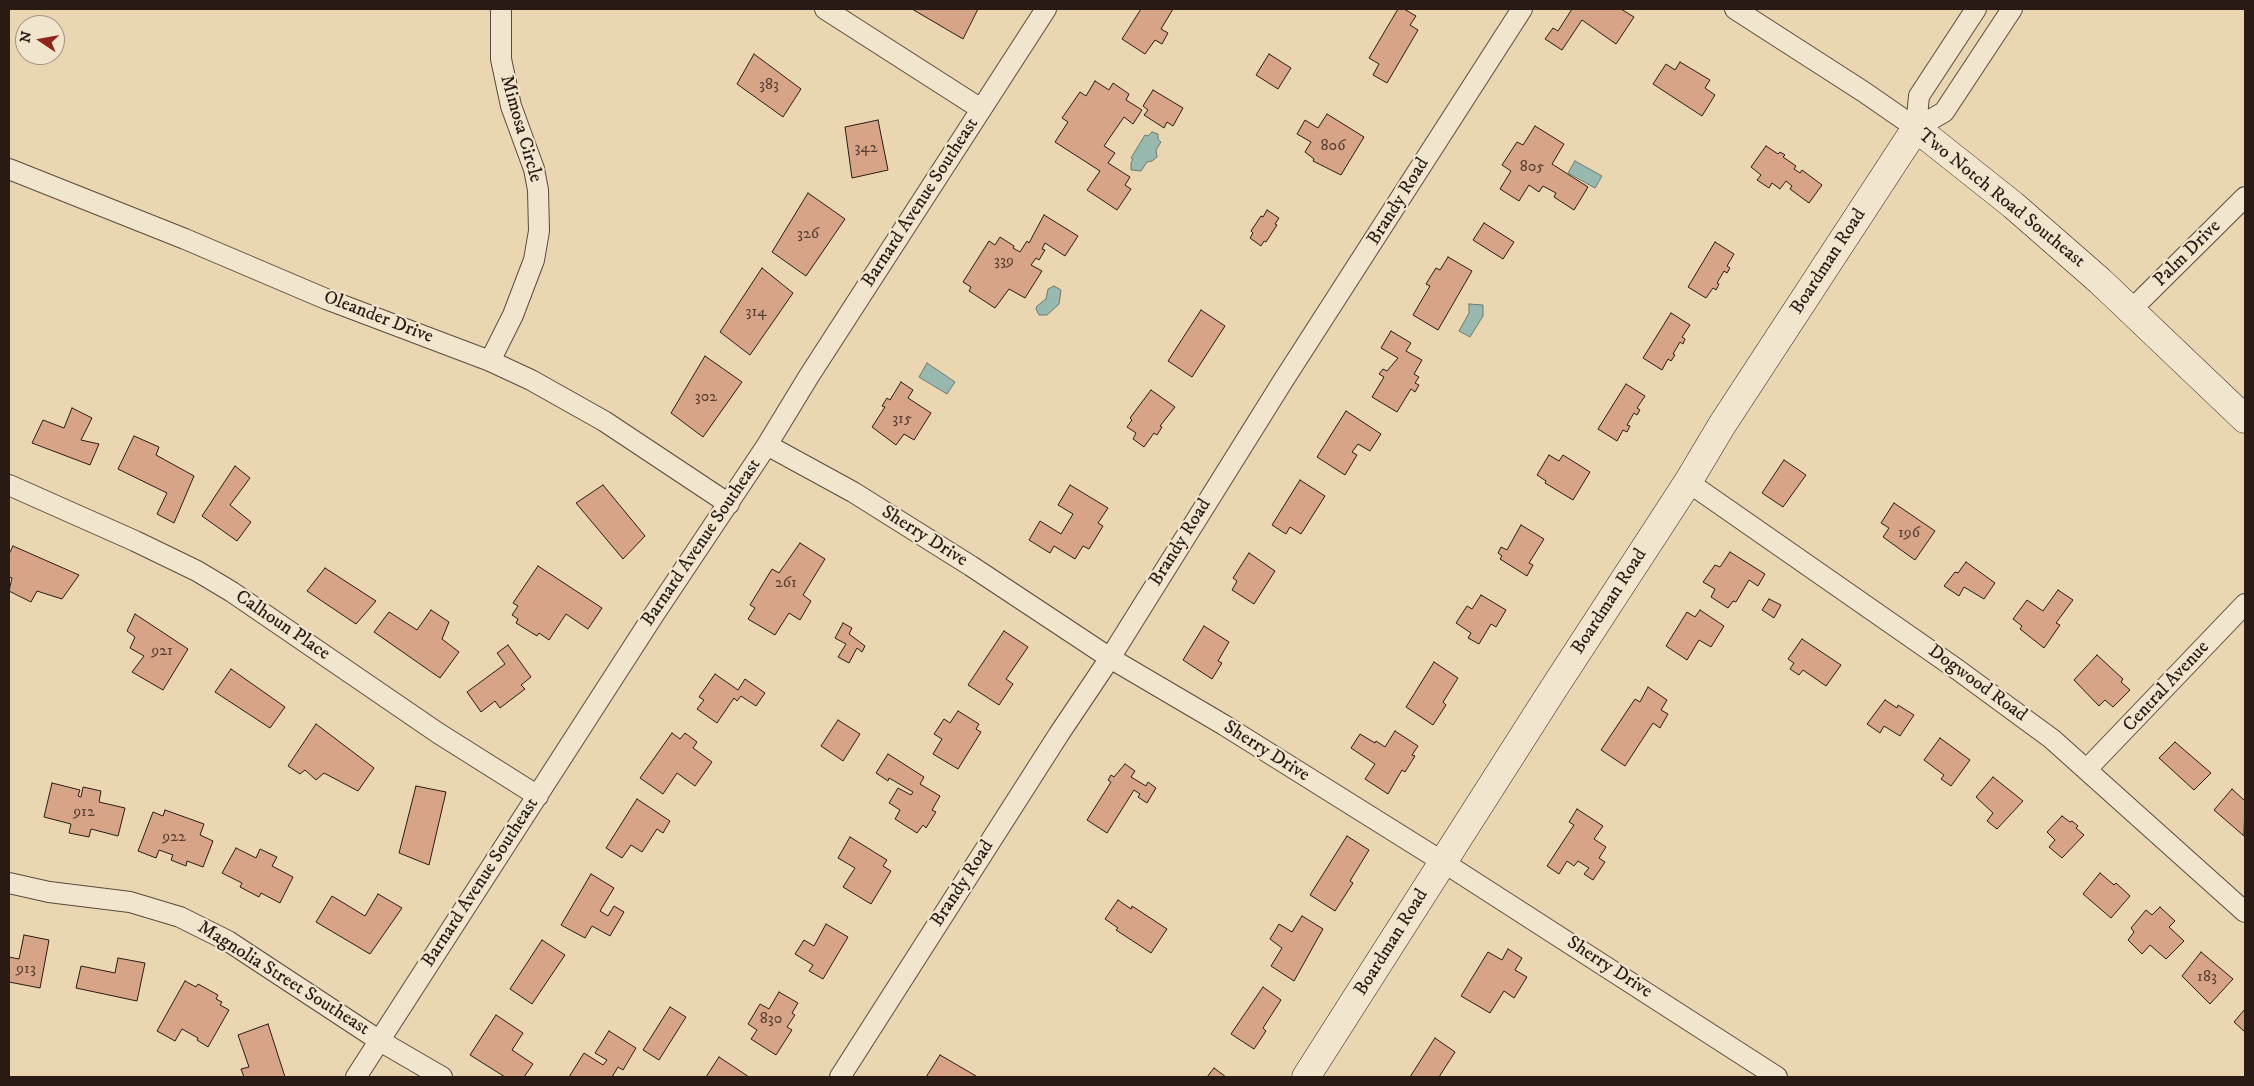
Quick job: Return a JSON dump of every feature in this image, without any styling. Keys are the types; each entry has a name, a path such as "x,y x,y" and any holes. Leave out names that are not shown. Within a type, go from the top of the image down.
{"street":[{"name":"Mimosa Circle","path":"490,361 513,315 530,270 539,231 538,190 534,169 511,106 501,59 501,9"},
{"path":"825,9 981,109"},
{"name":"Barnard Avenue Southeast","path":"356,1077 653,616 729,504 809,376 1046,9"},
{"name":"Brandy Road","path":"840,1077 1059,734 1110,658 1283,381 1522,9"},
{"name":"Two Notch Road Southeast","path":"1735,9 1864,92 1916,128 2013,205 2131,310 2245,419"},
{"name":"Boardman Road","path":"1916,128 1919,96 1976,9"},
{"name":"Boardman Road","path":"1306,1077 1688,482 1722,425 1916,128 1944,112 2012,9"},
{"name":"Oleander Drive","path":"9,169 185,239 326,299 490,361 531,380 575,403 729,504"},
{"name":"Palm Drive","path":"2131,310 2245,197"},
{"name":"Sherry Drive","path":"767,445 854,492 971,566 1110,658 1224,725 1443,862 1764,1074"},
{"name":"Dogwood Road","path":"1688,482 1958,670 2052,739 2245,912"},
{"name":"Calhoun Place","path":"9,485 135,541 211,580 328,657 438,733 538,796"},
{"name":"Central Avenue","path":"2087,769 2245,604"},
{"name":"Magnolia Street Southeast","path":"9,884 49,892 130,902 180,917 228,941 380,1040 442,1077"}],"water":[{"path":"1152,132 1158,134 1158,139 1161,142 1156,150 1157,157 1147,162 1141,171 1131,170 1133,159 1131,158 1145,135 1148,136"},
{"path":"1575,161 1602,176 1595,188 1568,173"},
{"path":"1054,286 1061,290 1059,304 1047,315 1039,315 1036,309 1037,306 1046,299 1048,289"},
{"path":"1469,304 1483,305 1483,316 1470,337 1459,331 1469,313"},
{"path":"927,363 955,382 947,394 919,377"}],"building":[{"path":"912,9 978,9 963,39"},
{"path":"1141,9 1173,9 1161,29 1168,33 1162,44 1155,40 1145,54 1122,39"},
{"path":"1398,9 1404,9 1416,16 1410,25 1418,30 1387,83 1373,75 1379,64 1369,58"},
{"path":"1572,9 1621,9 1634,17 1616,44 1582,20 1562,50 1545,39 1553,28 1558,31"},
{"path":"754,54 801,89 783,117 737,84"},
{"path":"1269,54 1291,68 1278,89 1256,75"},
{"path":"1680,62 1710,80 1705,88 1715,95 1702,116 1653,84 1666,64 1675,70"},
{"path":"1095,81 1109,90 1113,83 1129,94 1126,100 1142,110 1133,124 1124,117 1104,146 1115,153 1108,163 1130,177 1125,185 1131,189 1117,210 1087,190 1100,171 1055,142 1068,122 1062,118 1080,92 1086,96"},
{"path":"1153,90 1183,108 1173,126 1167,122 1164,128 1144,115 1148,110 1143,106"},
{"path":"1327,114 1364,137 1341,175 1313,161 1314,159 1305,152 1311,142 1297,134 1305,120 1318,128"},
{"path":"878,120 888,170 852,178 845,127"},
{"path":"1535,126 1564,144 1552,164 1588,187 1574,210 1554,197 1556,193 1543,186 1539,192 1529,185 1519,201 1500,189 1511,171 1502,165 1517,142 1523,145"},
{"path":"1766,146 1778,154 1780,152 1785,155 1783,157 1796,166 1794,169 1800,173 1802,170 1822,185 1809,203 1790,189 1792,186 1786,181 1780,189 1772,183 1769,188 1757,180 1761,175 1751,167"},
{"path":"808,193 845,219 806,276 772,252"},
{"path":"1267,210 1279,218 1275,224 1277,225 1266,242 1264,241 1261,246 1250,238 1253,233 1251,231"},
{"path":"1044,215 1078,236 1065,256 1045,243 1042,249 1045,250 1039,260 1036,258 1031,265 1042,271 1025,298 1009,289 995,308 969,291 971,287 963,282 989,241 995,245 1000,237 1020,252 1027,241 1029,243"},
{"path":"1484,223 1514,242 1503,259 1473,240"},
{"path":"1715,242 1734,254 1727,266 1730,268 1727,273 1724,271 1717,283 1719,284 1716,290 1713,288 1706,298 1688,287"},
{"path":"1448,257 1472,271 1438,330 1413,315 1430,286 1426,284 1436,268 1440,270"},
{"path":"762,268 793,293 750,355 720,332"},
{"path":"1201,310 1225,326 1192,377 1168,361"},
{"path":"1671,313 1690,325 1682,337 1685,339 1683,344 1680,342 1673,354 1675,355 1671,361 1668,359 1662,370 1643,358"},
{"path":"1391,331 1411,343 1406,351 1422,360 1414,374 1419,377 1415,383 1419,385 1415,392 1411,389 1397,412 1372,397 1384,377 1379,374 1383,369 1387,371 1398,358 1381,348"},
{"path":"705,356 742,382 703,437 671,413"},
{"path":"901,382 913,390 908,398 931,413 914,440 904,434 896,445 872,427 885,407 882,406 887,398 890,400"},
{"path":"1626,384 1645,396 1637,408 1640,410 1637,415 1634,413 1627,425 1630,426 1627,432 1623,430 1617,441 1598,429"},
{"path":"1151,390 1175,407 1160,426 1162,427 1157,435 1154,433 1144,447 1133,439 1136,433 1127,427 1132,420 1130,418"},
{"path":"72,408 92,418 81,440 99,444 90,465 32,443 43,420 64,428"},
{"path":"1346,411 1381,434 1370,451 1358,444 1352,452 1357,455 1345,475 1317,457"},
{"path":"134,436 159,447 156,455 194,476 174,523 157,514 167,493 118,469"},
{"path":"1549,455 1559,461 1563,455 1590,472 1573,500 1545,483 1546,481 1537,475"},
{"path":"1784,460 1806,475 1783,507 1762,493"},
{"path":"235,466 250,478 230,505 251,522 237,541 202,516"},
{"path":"1300,480 1325,496 1301,534 1290,527 1286,534 1272,525"},
{"path":"603,485 645,536 623,559 576,503"},
{"path":"1070,485 1108,508 1098,523 1103,526 1089,549 1083,546 1075,559 1054,546 1050,553 1029,540 1040,521 1061,534 1073,514 1058,505"},
{"path":"1894,503 1935,531 1915,560 1883,537 1889,528 1881,523"},
{"path":"1521,525 1544,539 1529,563 1533,565 1527,576 1500,559 1502,556 1498,553 1501,547 1507,550"},
{"path":"800,543 825,559 803,595 811,601 800,620 789,613 775,635 748,619 755,608 750,605 772,569 779,573"},
{"path":"13,546 79,575 62,599 37,591 31,602 9,591 12,578 9,577 9,554"},
{"path":"1730,552 1765,574 1758,586 1749,580 1736,602 1733,601 1728,608 1711,597 1715,589 1703,582 1715,565 1720,567"},
{"path":"1249,553 1275,571 1254,604 1232,590 1237,581 1233,578"},
{"path":"1966,562 1995,583 1984,599 1964,587 1959,596 1944,586 1955,572 1958,573"},
{"path":"538,566 602,608 588,629 566,614 549,640 539,633 537,636 516,623 518,619 512,615 518,606 513,603"},
{"path":"325,568 376,601 356,624 307,591"},
{"path":"2058,590 2073,600 2056,623 2060,625 2044,648 2020,629 2022,626 2013,619 2027,600 2043,611"},
{"path":"1481,595 1506,610 1496,627 1491,624 1479,644 1468,638 1471,633 1456,623 1467,606 1472,609"},
{"path":"1769,599 1781,605 1774,618 1762,610"},
{"path":"431,610 449,622 442,639 459,652 440,678 374,632 389,612 417,630"},
{"path":"1700,610 1724,626 1711,647 1699,640 1687,660 1666,646 1687,612 1695,617"},
{"path":"135,614 188,649 163,690 132,672 144,656 130,648 135,637 127,631"},
{"path":"843,623 852,628 849,634 865,646 862,652 857,648 849,663 838,657 846,644 835,638"},
{"path":"1204,626 1229,642 1218,661 1222,663 1212,679 1183,660"},
{"path":"1004,631 1028,647 1006,679 1013,684 999,705 968,685"},
{"path":"1802,639 1841,665 1826,686 1803,670 1799,675 1790,669 1794,663 1788,659"},
{"path":"508,645 531,677 521,685 525,689 500,708 495,701 481,712 467,692 505,664 497,653"},
{"path":"2097,655 2123,679 2121,682 2130,690 2113,707 2105,700 2099,706 2074,680"},
{"path":"1434,662 1458,678 1443,702 1446,705 1433,725 1406,707"},
{"path":"231,669 285,707 270,728 215,692"},
{"path":"715,674 738,690 745,679 765,693 756,706 741,696 737,701 734,698 717,723 697,709 704,700 699,697"},
{"path":"1648,687 1667,700 1661,710 1668,714 1660,728 1653,723 1625,766 1601,750 1635,699 1640,702"},
{"path":"1885,700 1897,708 1898,705 1914,715 1900,736 1884,726 1880,733 1867,724"},
{"path":"958,711 979,724 976,729 981,732 958,769 933,754 942,739 934,734 944,719 950,723"},
{"path":"838,720 860,734 843,761 821,746"},
{"path":"316,724 374,768 358,791 324,773 316,780 305,770 300,774 288,766"},
{"path":"1395,731 1418,746 1412,755 1415,756 1405,772 1402,770 1388,794 1365,779 1375,764 1351,748 1360,734 1385,747"},
{"path":"672,733 680,739 685,733 697,742 693,748 712,762 695,786 677,773 663,794 640,778"},
{"path":"1940,738 1970,760 1951,786 1941,779 1944,775 1924,760"},
{"path":"2175,742 2211,773 2194,790 2159,758"},
{"path":"888,754 924,777 920,784 940,796 932,810 936,812 926,828 923,825 917,833 895,819 900,810 889,803 898,788 911,795 913,792 889,778 888,781 876,773"},
{"path":"1125,764 1135,771 1131,777 1146,786 1148,782 1156,788 1147,803 1138,797 1140,794 1134,790 1107,833 1087,820 1111,782 1108,780 1111,775 1114,777"},
{"path":"1993,777 2023,801 1997,829 1987,821 1993,813 1976,797"},
{"path":"52,783 80,790 78,796 81,797 83,787 101,791 99,802 125,808 118,836 91,829 89,837 69,833 71,824 44,817"},
{"path":"416,786 446,792 429,865 399,853"},
{"path":"2232,789 2245,801 2244,836 2214,810"},
{"path":"637,799 670,821 663,833 657,829 642,852 631,845 622,858 606,848"},
{"path":"1577,809 1603,826 1594,839 1606,847 1599,858 1605,862 1593,880 1584,874 1589,868 1578,861 1574,866 1567,861 1559,874 1547,866 1574,825 1569,822"},
{"path":"165,810 204,824 200,835 213,841 203,867 187,861 186,866 171,860 173,855 159,850 156,858 138,851 153,812 163,816"},
{"path":"2062,816 2078,826 2076,828 2084,835 2062,858 2049,847 2055,840 2047,832"},
{"path":"1347,836 1369,850 1350,881 1353,883 1335,911 1310,895"},
{"path":"850,837 887,860 883,866 891,871 871,904 843,887 855,868 838,858"},
{"path":"236,848 256,858 260,849 277,857 272,866 293,877 280,903 261,893 259,897 240,887 242,883 222,873"},
{"path":"2100,873 2114,885 2116,883 2130,896 2111,918 2083,894"},
{"path":"591,874 614,888 600,911 608,916 614,906 624,912 610,936 592,926 585,938 561,925"},
{"path":"378,894 402,908 370,954 316,922 332,896 365,916"},
{"path":"1118,900 1131,909 1132,906 1167,929 1151,953 1116,930 1118,928 1105,919"},
{"path":"2160,907 2175,921 2169,927 2184,941 2166,959 2150,945 2142,954 2128,940 2134,932 2131,928 2146,910 2152,915"},
{"path":"1302,916 1323,929 1294,981 1271,966 1282,948 1270,939 1279,924 1292,932"},
{"path":"826,924 848,937 823,979 809,971 813,965 795,954 804,940 814,946"},
{"path":"24,935 49,940 40,988 9,982 9,957 19,959"},
{"path":"542,940 565,955 532,1004 510,989"},
{"path":"1508,949 1522,958 1515,970 1527,977 1514,998 1504,991 1490,1013 1461,996 1488,952 1502,960"},
{"path":"2201,952 2233,979 2210,1004 2182,976"},
{"path":"118,958 145,963 137,1001 76,988 81,966 115,973"},
{"path":"185,981 196,987 198,984 218,995 216,999 222,1002 220,1005 229,1010 208,1047 197,1040 198,1038 182,1029 175,1041 157,1031"},
{"path":"1263,987 1281,1000 1263,1028 1266,1031 1254,1049 1231,1034"},
{"path":"779,992 798,1003 792,1013 795,1015 787,1027 792,1030 776,1055 751,1039 757,1030 748,1024 760,1004 769,1009"},
{"path":"670,1007 686,1017 659,1060 643,1050"},
{"path":"2245,1009 2245,1032 2234,1022"},
{"path":"496,1015 523,1033 512,1050 533,1064 524,1077 505,1077 470,1055"},
{"path":"268,1024 285,1077 244,1077 241,1069 249,1067 238,1035"},
{"path":"609,1031 636,1048 623,1070 618,1067 612,1077 569,1077 584,1053 603,1065 607,1060 595,1053"},
{"path":"1435,1038 1455,1052 1439,1077 1410,1077"},
{"path":"940,1055 976,1076 926,1077"},
{"path":"719,1057 749,1077 706,1077"},
{"path":"1214,1068 1226,1077 1207,1077"}]}
